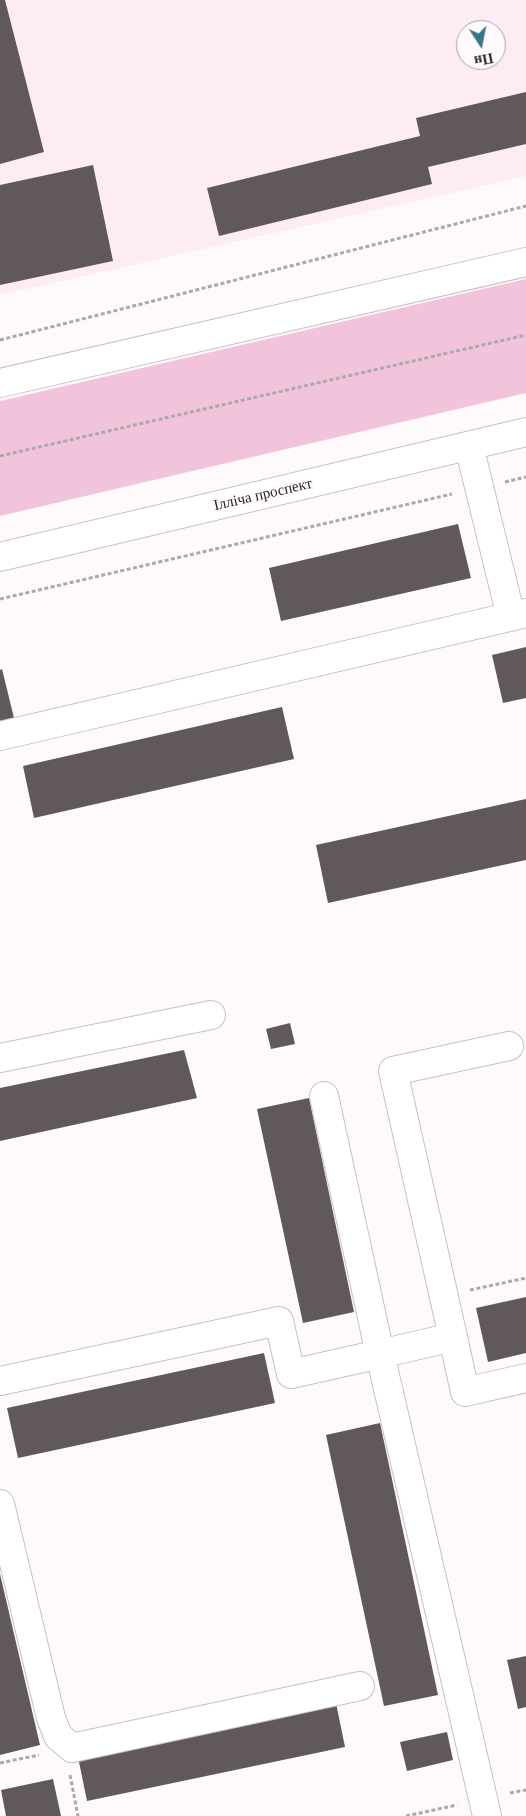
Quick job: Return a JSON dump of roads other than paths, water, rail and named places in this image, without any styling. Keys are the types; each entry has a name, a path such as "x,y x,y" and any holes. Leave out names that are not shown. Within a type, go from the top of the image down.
{"main road":[{"path":"0,384 526,262"},
{"name":"Ілліча проспект","path":"0,557 526,432"},
{"path":"0,736 519,615 479,488 469,446"},
{"path":"0,1058 210,1015"},
{"path":"509,1046 393,1071 465,1392 526,1378"},
{"path":"324,1096 380,1354 486,1816"},
{"path":"0,1381 279,1321 291,1374 453,1337"},
{"path":"0,1504 51,1718 58,1736 72,1748 360,1686"}]}
